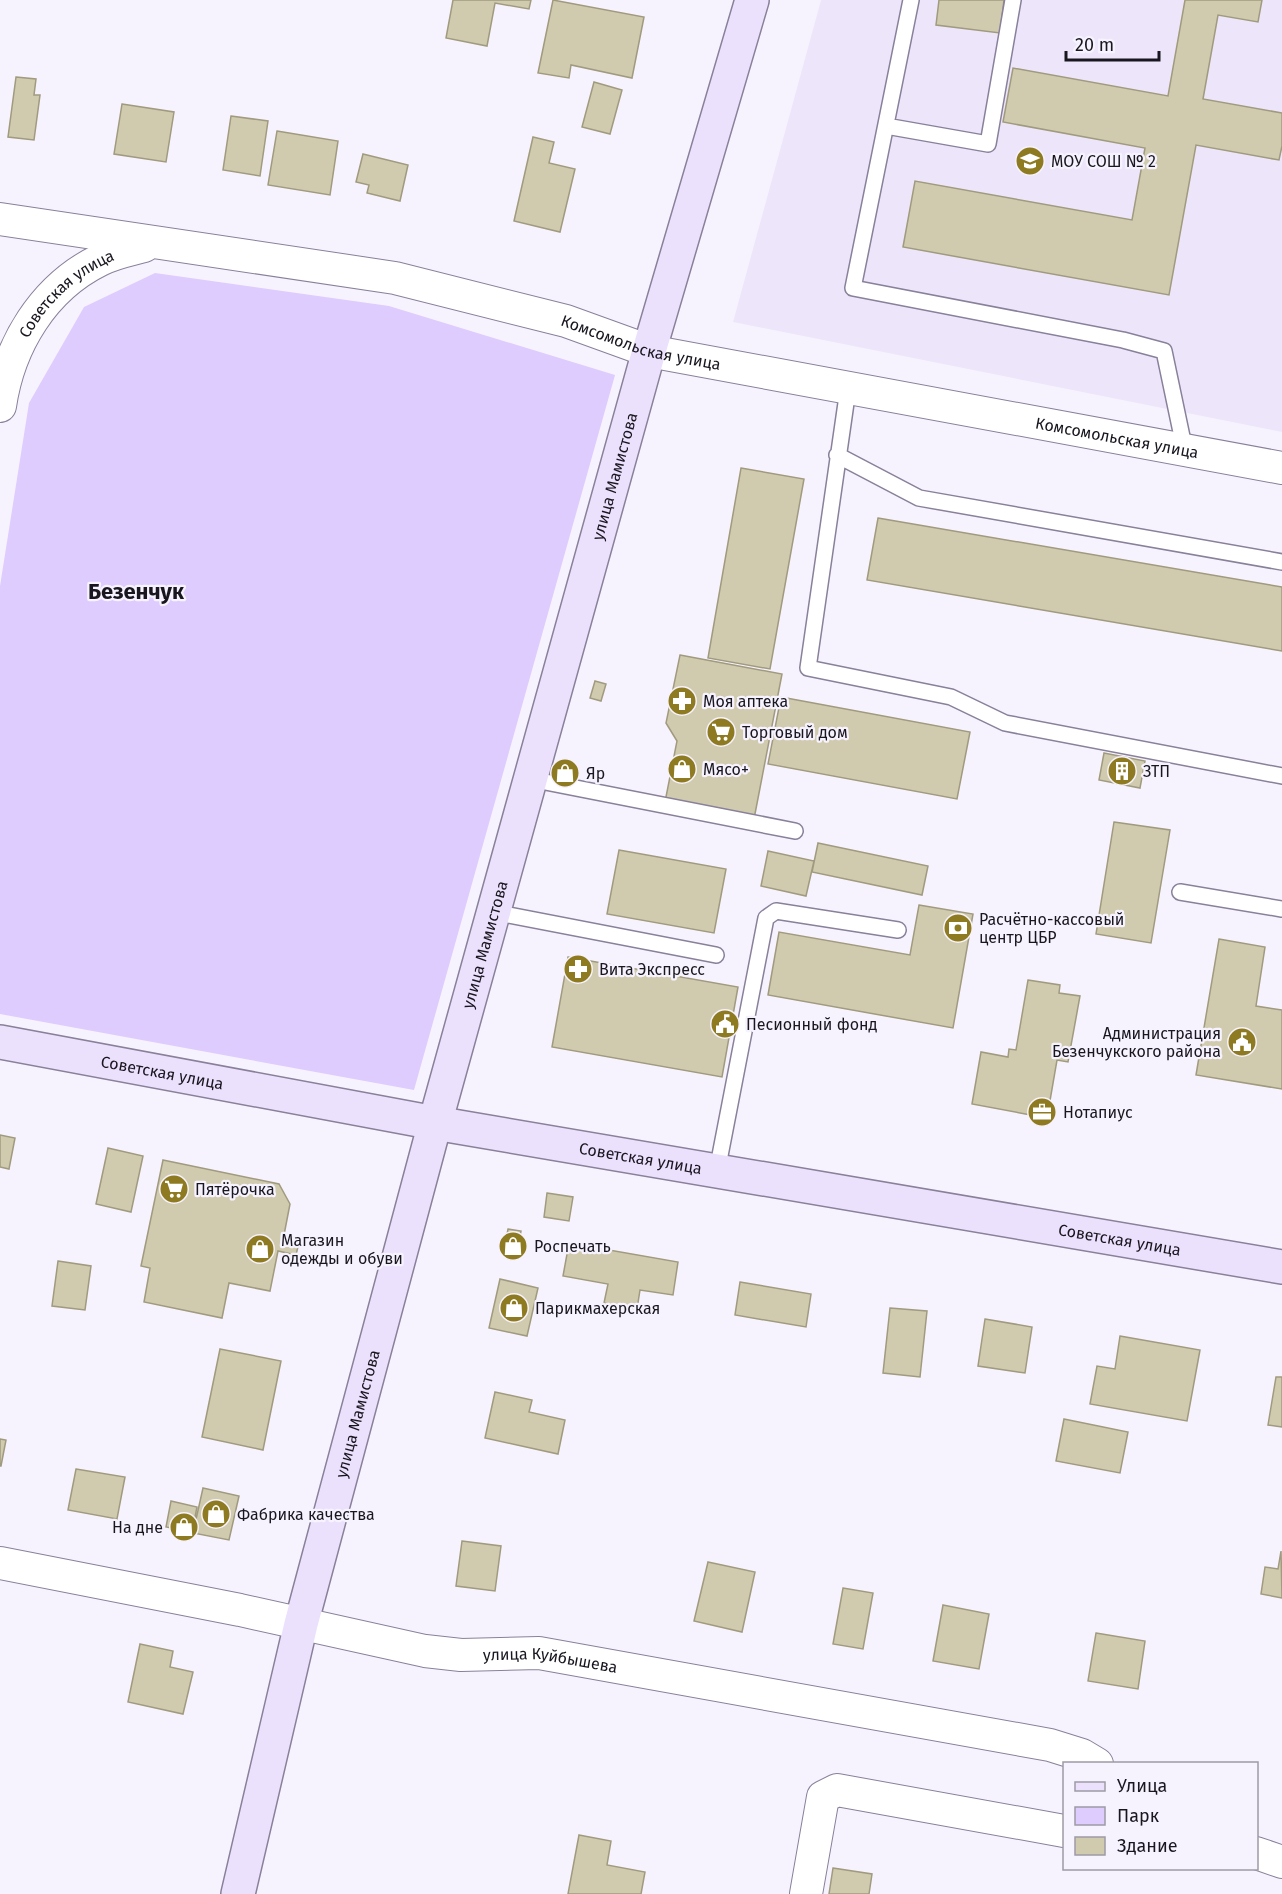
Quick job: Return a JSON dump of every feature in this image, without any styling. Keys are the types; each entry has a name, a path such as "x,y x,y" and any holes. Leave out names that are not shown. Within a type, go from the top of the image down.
{"street":[{"name":"улица Мамистова","path":"238,1894 301,1624 435,1123 649,351 752,0"},
{"name":"Комсомольская улица","path":"0,219 150,244 395,278 566,321 649,351 1282,468"},
{"name":"Советская улица","path":"0,406 11,358 27,328 44,305 82,270 102,259 150,244"},
{"name":"Советская улица","path":"0,1042 435,1123 1282,1267"},
{"name":"улица Куйбышева","path":"0,1563 425,1651 461,1655 539,1653 1050,1745 1082,1755 1094,1762"},
{"path":"806,1894 823,1797 837,1790 1063,1831"},
{"path":"1258,1853 1282,1862"}],"lane":[{"path":"911,0 853,288 1123,340 1164,351 1185,451"},
{"path":"886,126 988,144 1013,0"},
{"path":"848,389 808,668 951,697 1005,723 1282,776"},
{"path":"837,455 920,498 1282,562"},
{"path":"530,779 795,831"},
{"path":"1180,892 1282,909"},
{"path":"717,1171 766,918 776,911 898,930"},
{"path":"493,912 716,955"}],"shaded area":[{"name":"МОУ СОШ № 2","path":"821,0 1282,0 1282,432 733,322"}],"green space":[{"path":"155,273 389,306 615,375 414,1090 0,1014 0,586 29,403 84,307"}],"building":[{"path":"453,0 531,0 529,9 495,3 487,46 446,38"},
{"path":"553,0 644,17 632,78 571,65 569,78 538,73"},
{"path":"939,0 1004,0 1000,33 936,25"},
{"path":"1185,0 1262,0 1258,22 1218,15 1203,99 1282,113 1282,146 1279,160 1196,145 1169,295 903,247 915,181 1132,220 1145,148 1003,122 1013,68 1168,96"},
{"path":"16,77 36,79 34,95 40,95 34,140 8,137"},
{"path":"594,82 622,90 610,134 582,127"},
{"path":"122,104 174,112 166,162 114,154"},
{"path":"231,116 268,121 260,176 223,170"},
{"path":"277,131 338,141 330,195 268,185"},
{"path":"533,137 554,142 549,163 575,169 560,232 514,221"},
{"path":"363,154 408,165 400,201 367,193 369,185 356,182"},
{"path":"741,468 804,479 770,669 708,658"},
{"path":"878,518 1282,587 1282,651 867,580"},
{"name":"Торговый дом","path":"680,655 782,674 754,819 665,802 677,741 666,723"},
{"path":"595,681 606,684 601,701 590,698"},
{"path":"781,697 970,732 957,799 768,764"},
{"name":"ЗТП","path":"1104,753 1145,761 1140,788 1099,780"},
{"path":"1114,822 1170,830 1151,943 1096,934"},
{"path":"818,843 928,866 922,895 812,872"},
{"path":"619,850 726,869 714,933 607,914"},
{"path":"768,851 814,861 806,896 761,886"},
{"path":"919,905 973,914 953,1028 768,995 779,932 910,955"},
{"name":"Администрация Безенчукского района","path":"1219,939 1265,947 1256,1006 1282,1010 1282,1089 1196,1075"},
{"path":"568,957 738,987 722,1077 552,1047"},
{"path":"1028,980 1060,985 1059,993 1080,996 1068,1062 1057,1060 1047,1118 972,1104 981,1052 1008,1057 1009,1049 1016,1050"},
{"path":"0,1135 15,1138 9,1169 0,1167"},
{"path":"108,1148 143,1156 131,1212 96,1204"},
{"path":"163,1160 279,1184 290,1204 284,1235 300,1238 296,1255 278,1251 270,1291 229,1283 222,1318 144,1302 150,1268 141,1266"},
{"path":"547,1193 573,1197 569,1221 544,1217"},
{"path":"508,1229 521,1231 517,1252 504,1250"},
{"path":"569,1243 678,1262 673,1295 640,1290 637,1309 604,1303 608,1284 563,1276"},
{"path":"58,1261 91,1266 85,1310 52,1306"},
{"name":"Парикмахерская","path":"500,1279 538,1288 527,1336 489,1328"},
{"path":"740,1282 811,1294 806,1327 735,1315"},
{"path":"890,1308 927,1311 920,1377 883,1373"},
{"path":"985,1319 1032,1327 1025,1373 978,1366"},
{"path":"1120,1336 1200,1350 1187,1421 1090,1404 1097,1366 1115,1369"},
{"path":"220,1349 281,1361 263,1450 202,1437"},
{"path":"1276,1377 1282,1377 1282,1427 1268,1425"},
{"path":"495,1392 532,1400 529,1412 565,1420 558,1454 485,1438"},
{"path":"1064,1419 1128,1432 1120,1473 1056,1461"},
{"path":"0,1439 6,1440 1,1466 0,1466"},
{"path":"76,1469 125,1477 117,1519 68,1510"},
{"name":"Фабрика качества","path":"203,1488 239,1496 229,1540 193,1533"},
{"path":"171,1501 197,1507 192,1532 166,1527"},
{"path":"462,1541 501,1546 495,1591 456,1586"},
{"path":"1281,1551 1282,1598 1261,1594 1265,1567 1278,1569"},
{"path":"708,1562 755,1572 742,1632 694,1621"},
{"path":"843,1588 873,1593 863,1649 833,1644"},
{"path":"943,1605 989,1614 979,1669 933,1661"},
{"path":"1096,1633 1145,1641 1138,1689 1088,1681"},
{"path":"140,1644 173,1651 170,1667 193,1672 183,1714 128,1702"},
{"path":"579,1835 611,1841 607,1865 645,1872 641,1894 568,1894"},
{"path":"833,1868 872,1874 869,1894 829,1894"}],"place":[{"name":"МОУ СОШ № 2","path":"1030,161"},
{"name":"Моя аптека","path":"682,701"},
{"name":"Торговый дом","path":"721,732"},
{"name":"Мясо+","path":"682,769"},
{"name":"ЗТП","path":"1122,771"},
{"name":"Яр","path":"565,773"},
{"name":"Расчётно-кассовый центр ЦБР","path":"958,928"},
{"name":"Вита Экспресс","path":"578,969"},
{"name":"Песионный фонд","path":"725,1024"},
{"name":"Администрация Безенчукского района","path":"1242,1042"},
{"name":"Нотапиус","path":"1042,1112"},
{"name":"Пятёрочка","path":"174,1189"},
{"name":"Роспечать","path":"513,1246"},
{"name":"Магазин одежды и обуви","path":"260,1249"},
{"name":"Парикмахерская","path":"514,1308"},
{"name":"Фабрика качества","path":"216,1514"},
{"name":"На дне","path":"184,1527"}],"district":[{"name":"Безенчук","path":"136,591"}]}
